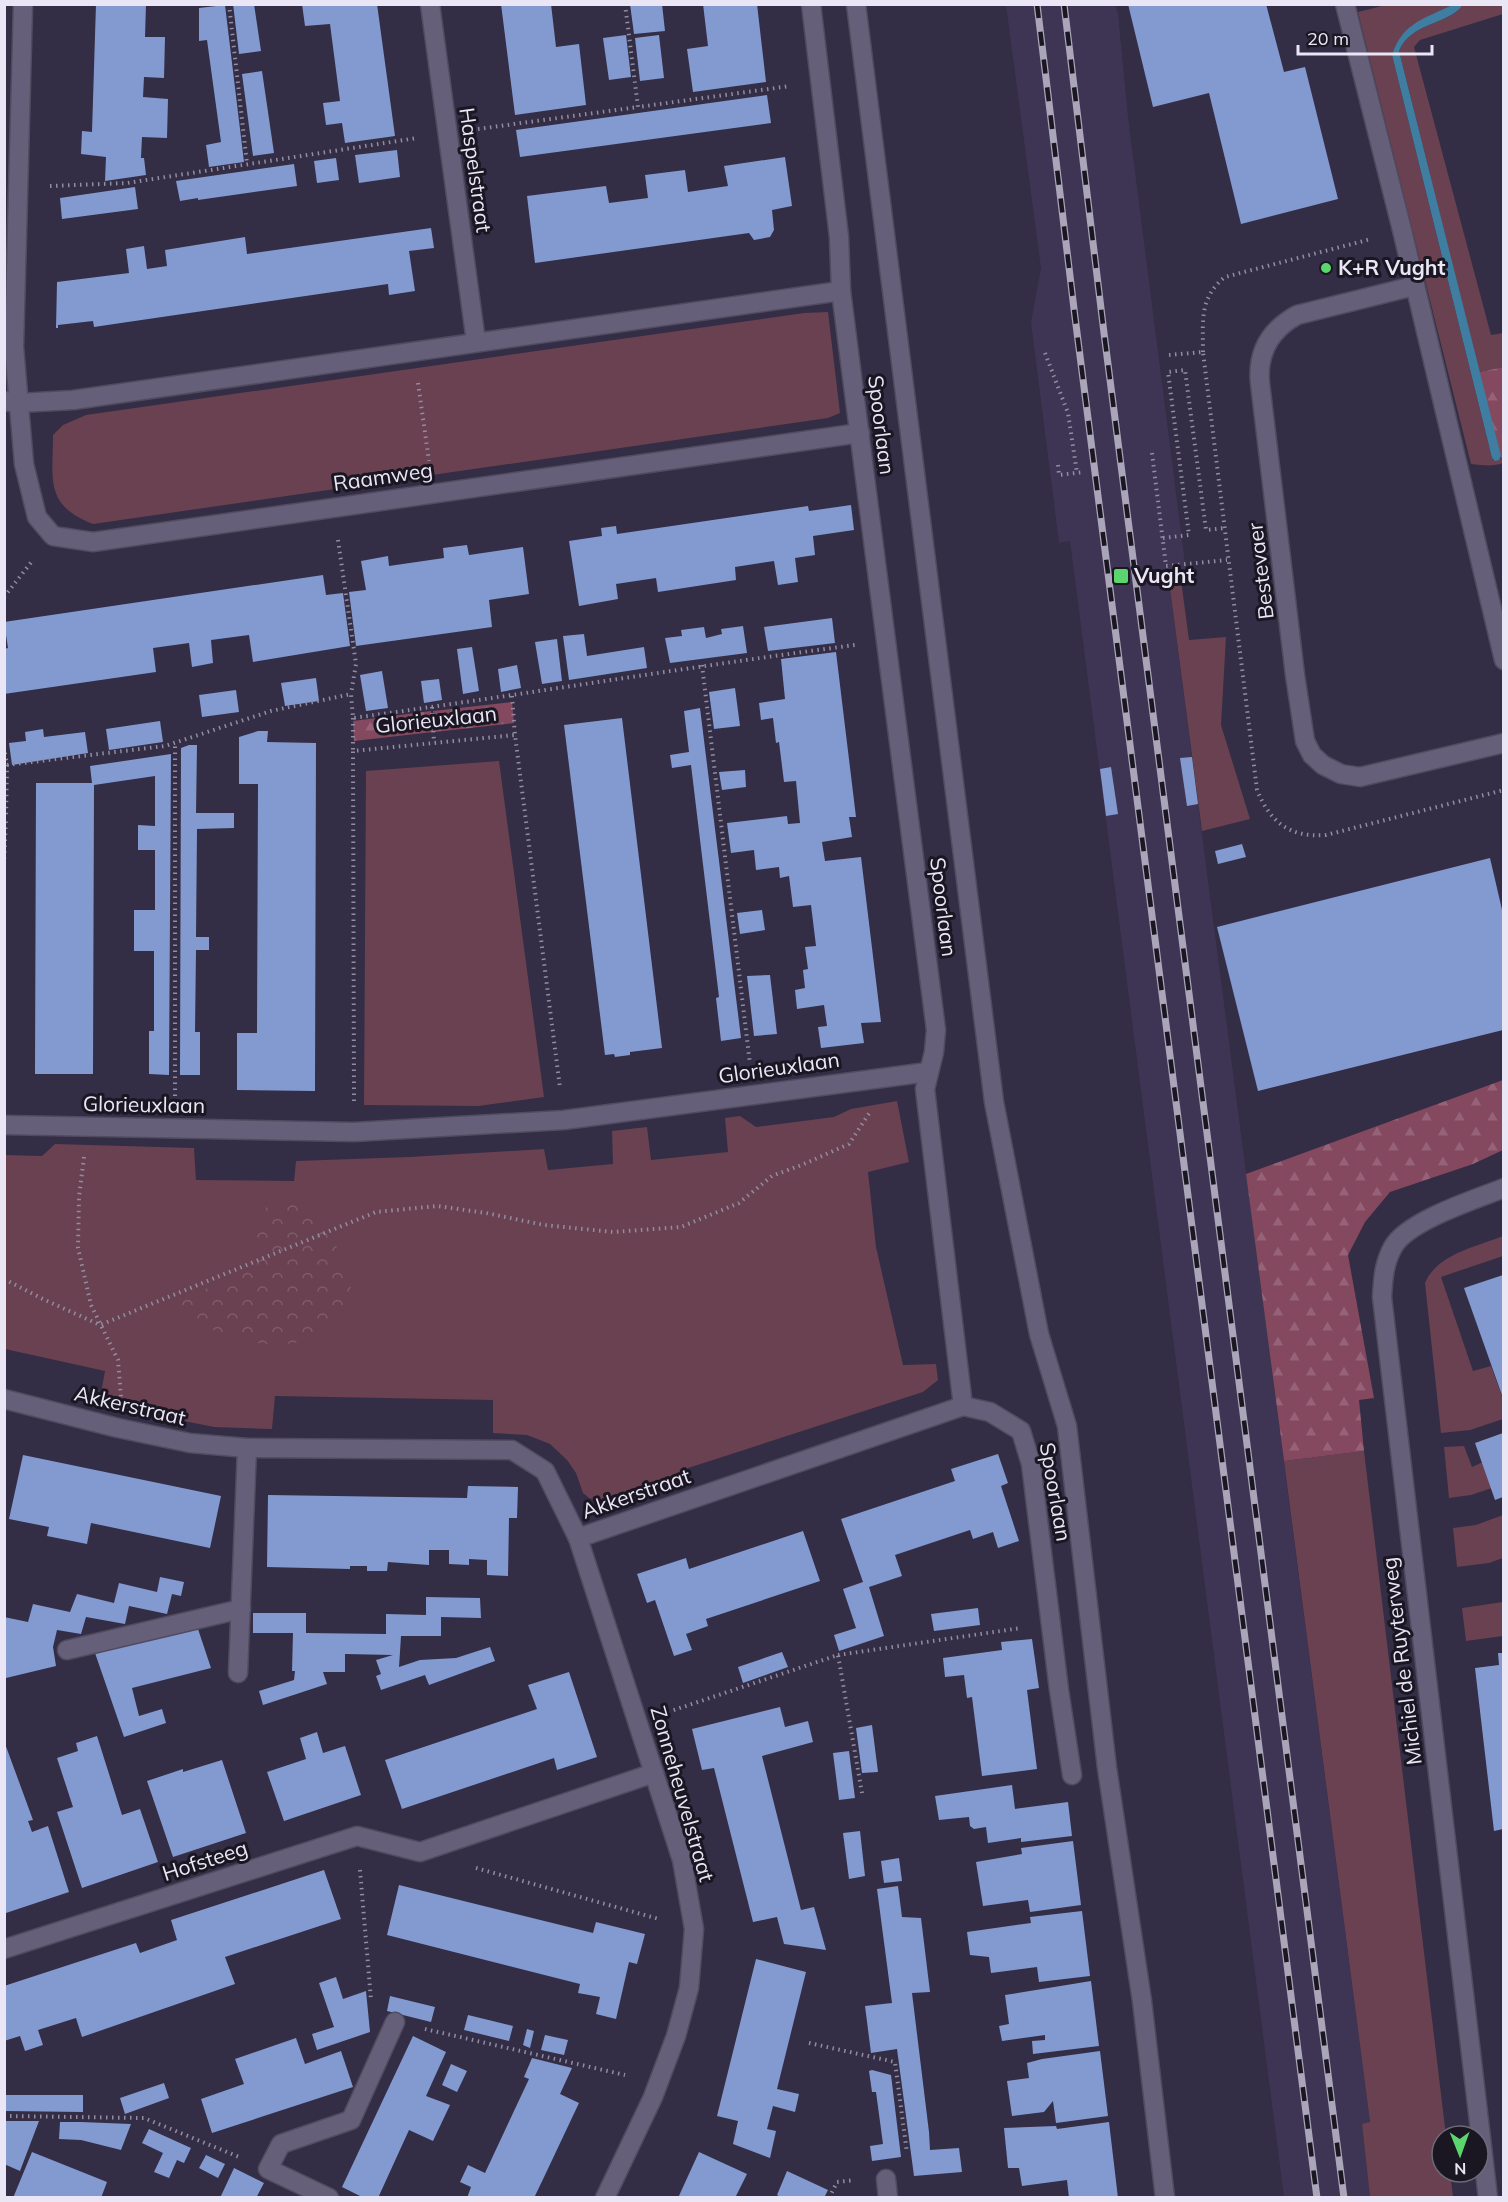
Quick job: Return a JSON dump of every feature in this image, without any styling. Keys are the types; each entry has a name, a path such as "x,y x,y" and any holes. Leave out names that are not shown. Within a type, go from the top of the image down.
{"street":[{"path":"23,4 12,402 37,517 53,536"},
{"name":"Haspelstraat","path":"430,4 476,342"},
{"name":"Spoorlaan","path":"811,4 839,237 842,291 936,1030 934,1052 925,1089 963,1406 990,1412 1021,1431 1031,1464 1072,1775"},
{"path":"856,4 994,1102 1040,1334 1067,1426 1107,1768 1142,2001 1165,2198"},
{"path":"1345,4 1402,231 1503,660"},
{"name":"Bestevaer","path":"1414,286 1297,315 1284,322 1272,333 1260,359 1260,383 1305,741 1312,754 1323,765 1341,774 1360,777 1503,743"},
{"path":"12,402 73,400 842,291"},
{"name":"Raamweg","path":"53,536 93,542 860,433"},
{"name":"Glorieuxlaan","path":"4,1125 354,1132 564,1120 928,1072"},
{"name":"Michiel de Ruyterweg","path":"1488,2198 1382,1297 1384,1266 1394,1244 1414,1227 1432,1216 1503,1188"},
{"name":"Akkerstraat","path":"4,1399 118,1428 190,1443 247,1448 512,1450 545,1471 578,1538 963,1406"},
{"path":"238,1673 247,1448"},
{"name":"Zonneheuvelstraat","path":"578,1538 682,1860 694,1929 689,1989 676,2036 658,2083 605,2198"},
{"path":"67,1650 241,1609"},
{"path":"357,1836 420,1852 654,1773"},
{"name":"Hofsteeg","path":"4,1949 357,1836"},
{"path":"329,2198 268,2169 281,2144 351,2120 395,2022"},
{"path":"886,2178 888,2198"}],"path":[{"path":"229,4 247,164"},
{"path":"625,4 638,107"},
{"path":"18,188 127,183 448,134 820,82"},
{"path":"1203,352 1204,306 1210,292 1225,277 1402,231"},
{"path":"414,352 433,493"},
{"path":"1045,353 1068,413 1077,473"},
{"path":"1162,538 1189,535 1168,372 1185,370 1206,530 1225,528"},
{"path":"1152,453 1166,566 1227,560"},
{"path":"1058,465 1059,475 1084,472"},
{"path":"333,507 356,664 351,694 353,751"},
{"path":"4,597 53,536"},
{"path":"353,718 512,696 702,665 887,640"},
{"path":"702,665 754,1094"},
{"path":"7,765 165,746 272,711 351,694"},
{"path":"512,696 515,735"},
{"path":"432,707 434,743"},
{"name":"Glorieuxlaan","path":"354,1132 353,751 515,735 564,1120"},
{"path":"175,742 175,1127"},
{"path":"4,747 7,765 4,865"},
{"path":"4,1279 100,1325 376,1212 437,1206 544,1225 614,1232 681,1227 739,1203 772,1176 849,1144 893,1076"},
{"path":"87,1126 79,1197 78,1248 91,1305 118,1360 122,1388 118,1428"},
{"path":"637,1722 838,1654 1051,1624"},
{"path":"838,1654 862,1794"},
{"path":"357,1836 372,2016 658,2083"},
{"path":"420,1852 694,1929"},
{"path":"809,2043 895,2062 906,2161 902,2169 886,2178 837,2182 829,2198"},
{"path":"4,2116 144,2118 268,2169"}],"shaded area":[{"path":"1006,5 1115,5 1118,14 1128,117 1187,579 1169,582 1370,2123 1362,2124 1370,2197 1284,2197 1070,541 1059,543 1031,322 1041,268"}],"green space":[{"path":"1386,5 1452,5 1408,29 1396,45 1392,55 1492,458 1493,460 1503,458 1503,463 1471,464 1358,12"},
{"path":"1463,5 1503,5 1503,14 1420,40 1414,47 1491,335 1503,333 1503,367 1479,372 1399,51 1412,34 1448,17"},
{"path":"828,312 840,413 828,418 93,524 77,517 66,508 55,489 52,465 53,435 63,425 86,415 804,313"},
{"path":"1503,367 1503,458 1501,458 1479,372"},
{"path":"1181,580 1189,640 1226,637 1221,725 1250,819 1202,831 1169,581"},
{"path":"512,702 514,723 435,732 433,711"},
{"path":"431,711 433,732 354,741 353,721"},
{"path":"499,761 544,1097 478,1106 364,1105 366,771"},
{"path":"1503,1080 1503,1150 1473,1164 1390,1192 1365,1222 1348,1255 1374,1398 1359,1400 1364,1451 1284,1461 1246,1174"},
{"path":"897,1101 909,1162 868,1172 876,1247 903,1365 936,1364 938,1380 923,1392 682,1470 670,1490 619,1506 610,1507 583,1493 576,1473 567,1460 550,1444 527,1435 493,1433 493,1400 275,1396 272,1429 214,1427 99,1404 105,1371 5,1349 4,1155 42,1156 55,1144 194,1148 196,1180 294,1181 296,1161 544,1149 548,1170 613,1164 612,1131 647,1127 651,1160 728,1152 725,1118 740,1116 756,1127 834,1117 851,1109"},
{"path":"280,1200 297,1201 309,1205 325,1220 332,1234 348,1273 351,1287 350,1301 345,1314 336,1325 325,1333 299,1342 258,1343 212,1330 168,1308 260,1261 253,1240 253,1224 261,1211"},
{"path":"1503,1236 1503,1256 1441,1277 1473,1371 1491,1366 1503,1399 1503,1419 1470,1430 1441,1433 1425,1283 1438,1265 1448,1258"},
{"path":"1464,1446 1472,1467 1483,1462 1492,1488 1471,1495 1449,1498 1444,1447"},
{"path":"1364,1451 1445,2124 1430,2124 1430,2184 1451,2184 1453,2197 1370,2197 1362,2124 1370,2122 1284,1461"},
{"path":"1503,1515 1503,1558 1489,1563 1457,1567 1453,1528 1476,1525"},
{"path":"1503,1602 1503,1636 1466,1641 1462,1608"}],"water":[{"path":"1452,5 1463,5 1448,17 1412,34 1399,51 1501,456 1495,461 1492,458 1392,55 1396,44 1415,23"}],"building":[{"path":"96,4 146,4 145,37 165,37 164,78 144,77 143,97 168,99 167,138 142,137 141,158 144,158 146,175 105,181 106,157 81,154 82,131 92,132"},
{"path":"233,4 254,4 261,51 239,54"},
{"path":"302,4 377,4 395,136 345,143 342,123 326,125 323,103 340,101 330,24 305,26"},
{"path":"501,4 551,4 556,47 579,44 586,105 515,115"},
{"path":"630,4 662,4 665,31 634,34"},
{"path":"703,4 757,4 766,82 693,92 687,49 708,46"},
{"path":"1128,4 1266,4 1284,72 1305,67 1338,199 1241,224 1209,93 1153,107"},
{"path":"225,5 244,162 209,167 206,145 221,142 207,40 199,41 199,8"},
{"path":"626,35 631,77 609,80 603,38"},
{"path":"659,35 664,78 640,81 635,38"},
{"path":"262,71 274,153 253,156 242,74"},
{"path":"767,95 771,123 520,157 516,130"},
{"path":"397,150 400,177 359,183 355,155"},
{"path":"785,157 792,206 772,210 774,230 770,237 754,240 749,233 535,263 527,196 606,186 609,203 648,198 645,175 685,170 688,192 728,186 724,166"},
{"path":"336,158 339,180 317,183 314,161"},
{"path":"294,164 297,186 180,201 176,181"},
{"path":"135,187 138,209 62,219 60,198"},
{"path":"431,228 434,248 409,251 415,291 389,295 388,284 94,327 93,321 58,325 56,328 57,282 129,273 126,249 144,246 147,269 167,266 165,250 245,237 247,254"},
{"path":"851,505 854,530 813,536 815,555 795,558 798,582 778,585 774,561 735,567 736,580 658,592 656,578 616,584 618,599 579,606 569,541 602,536 601,528 616,526 617,534 808,506 809,511"},
{"path":"467,545 469,555 523,547 529,594 489,600 492,627 356,646 349,592 366,590 361,561 388,556 389,566 444,558 443,548"},
{"path":"323,575 326,595 343,593 350,646 253,662 249,635 211,640 213,663 192,667 189,643 153,648 156,672 4,694 4,649 8,648 4,622"},
{"path":"832,618 835,643 768,651 764,627"},
{"path":"743,626 747,653 670,663 665,638 682,636 681,630 704,627 706,638 722,634 721,629"},
{"path":"584,634 587,656 644,647 647,668 569,680 563,636"},
{"path":"557,639 562,681 542,684 535,642"},
{"path":"472,647 479,691 463,694 457,649"},
{"path":"836,652 856,817 849,817 852,837 822,842 825,861 861,857 881,1022 861,1023 864,1043 821,1048 818,1027 827,1026 824,1005 797,1009 795,990 805,988 803,970 808,969 805,947 816,946 811,905 793,907 789,876 780,878 779,867 756,870 754,850 731,853 727,823 787,816 788,824 800,823 796,781 784,782 779,742 776,743 773,718 761,720 759,703 785,699 781,659"},
{"path":"517,665 521,688 501,692 498,669"},
{"path":"382,671 388,708 366,711 360,675"},
{"path":"316,678 319,701 285,706 281,683"},
{"path":"439,679 442,700 424,703 421,681"},
{"path":"735,688 740,726 714,729 709,692"},
{"path":"236,690 239,712 202,717 199,695"},
{"path":"700,708 741,1038 721,1041 716,998 719,997 691,765 672,768 670,755 689,752 684,711"},
{"path":"622,718 662,1048 630,1052 630,1055 615,1057 614,1054 605,1055 564,725"},
{"path":"160,721 163,742 109,750 106,729"},
{"path":"43,729 44,737 85,732 88,753 12,765 9,743 26,741 25,732"},
{"path":"258,731 268,731 267,742 316,743 315,1091 237,1090 237,1033 257,1033 258,784 239,784 239,737"},
{"path":"197,745 196,813 234,813 234,828 197,829 196,937 209,937 209,950 196,950 195,1032 200,1032 200,1075 180,1075 181,748"},
{"path":"171,754 169,1075 149,1074 149,1031 154,1031 154,951 134,951 134,910 155,910 155,850 138,850 138,825 155,826 155,776 94,785 93,1074 35,1074 36,783 92,783 90,766"},
{"path":"1192,757 1198,804 1187,806 1180,758"},
{"path":"1111,767 1118,814 1106,816 1100,769"},
{"path":"745,770 746,787 722,790 719,772"},
{"path":"1242,844 1246,857 1218,864 1215,851"},
{"path":"1490,858 1503,914 1503,1030 1258,1091 1217,927"},
{"path":"762,910 765,930 740,934 737,913"},
{"path":"770,975 777,1034 754,1036 747,976"},
{"path":"1503,1275 1503,1398 1464,1288"},
{"path":"1503,1433 1503,1497 1495,1500 1475,1443"},
{"path":"998,1454 1008,1483 1001,1486 1019,1541 998,1548 993,1532 973,1539 970,1530 895,1555 902,1576 869,1587 884,1636 839,1651 834,1635 856,1628 843,1589 863,1582 841,1519 955,1481 951,1469"},
{"path":"23,1455 221,1496 210,1548 91,1523 87,1544 47,1536 49,1527 9,1519"},
{"path":"468,1486 518,1487 517,1518 509,1518 508,1576 487,1575 487,1560 469,1559 469,1565 449,1564 449,1550 429,1550 429,1565 388,1562 387,1571 367,1571 367,1566 350,1566 350,1569 267,1567 268,1495 467,1498"},
{"path":"803,1531 820,1581 706,1619 708,1626 686,1634 692,1650 674,1656 655,1600 647,1603 637,1574 686,1558 689,1569"},
{"path":"160,1577 184,1582 181,1596 172,1594 167,1614 129,1606 125,1624 86,1617 81,1634 57,1630 53,1647 56,1666 6,1678 4,1617 28,1622 33,1604 70,1612 77,1594 114,1603 119,1583 157,1592"},
{"path":"426,1597 480,1598 481,1618 441,1617 441,1636 401,1636 399,1667 420,1660 456,1658 490,1647 495,1661 429,1685 425,1675 381,1690 376,1676 381,1674 376,1660 393,1655 345,1654 345,1672 323,1672 327,1684 263,1705 259,1691 294,1680 295,1671 292,1671 293,1633 253,1633 253,1613 306,1613 306,1633 386,1634 386,1614 426,1615"},
{"path":"978,1608 980,1625 934,1631 931,1614"},
{"path":"198,1629 211,1668 132,1688 139,1716 162,1709 166,1723 124,1737 95,1653"},
{"path":"1032,1639 1039,1688 1027,1690 1037,1769 982,1776 972,1697 967,1698 964,1675 945,1677 943,1658 1002,1650 1001,1642"},
{"path":"782,1652 788,1667 743,1683 738,1667"},
{"path":"1498,1653 1503,1653 1503,1829 1494,1831 1475,1668 1499,1665"},
{"path":"569,1672 597,1757 557,1770 554,1758 402,1809 385,1760 537,1709 528,1685"},
{"path":"780,1707 785,1727 808,1721 813,1742 762,1756 801,1910 814,1907 826,1950 784,1944 777,1917 753,1922 714,1768 702,1770 692,1729"},
{"path":"872,1725 878,1772 862,1773 856,1728"},
{"path":"317,1732 323,1753 345,1746 361,1795 284,1821 267,1772 306,1759 300,1738"},
{"path":"97,1736 122,1815 140,1809 158,1862 82,1888 57,1812 73,1807 57,1758 78,1751 76,1743"},
{"path":"4,1741 33,1820 28,1821 32,1832 48,1826 69,1892 6,1913 4,1908"},
{"path":"849,1751 855,1798 839,1800 833,1753"},
{"path":"222,1760 246,1833 173,1857 147,1781 183,1769 183,1772"},
{"path":"1012,1785 1015,1809 1068,1802 1072,1836 1021,1842 1021,1838 988,1843 986,1827 974,1829 970,1826 969,1817 939,1820 935,1796"},
{"path":"860,1831 865,1876 849,1879 843,1833"},
{"path":"1073,1841 1081,1905 1030,1912 1028,1900 983,1906 976,1862 1022,1854 1021,1848"},
{"path":"899,1858 902,1881 884,1883 881,1861"},
{"path":"324,1870 341,1919 225,1957 235,1984 82,2037 76,2018 38,2030 43,2045 25,2051 20,2036 4,2041 4,1986 136,1943 140,1953 177,1940 171,1920"},
{"path":"399,1885 593,1933 596,1922 645,1934 637,1964 629,1962 616,2019 596,2014 600,1997 578,1993 580,1984 387,1935"},
{"path":"898,1886 902,1917 921,1918 930,1992 912,1993 930,2150 959,2148 962,2172 914,2176 897,2049 871,2053 865,2006 892,2003 877,1889"},
{"path":"1082,1911 1090,1976 1039,1982 1037,1967 991,1973 989,1957 970,1955 967,1932 1031,1923 1030,1917"},
{"path":"756,1959 806,1972 777,2089 799,2094 795,2112 773,2106 767,2129 776,2131 770,2158 733,2144 738,2121 717,2116"},
{"path":"336,1977 343,1999 366,1991 370,2032 317,2050 312,2034 334,2027 319,1983"},
{"path":"1091,1981 1099,2046 1033,2054 1032,2041 1045,2040 1045,2035 1002,2041 999,2026 1009,2024 1005,1995"},
{"path":"390,1996 435,2007 431,2022 387,2011"},
{"path":"468,2015 513,2026 509,2041 464,2030"},
{"path":"527,2029 534,2031 530,2048 523,2045"},
{"path":"545,2035 568,2040 564,2055 541,2050"},
{"path":"413,2036 446,2052 426,2096 450,2105 433,2141 409,2130 378,2198 364,2198 342,2187"},
{"path":"296,2038 305,2064 341,2051 353,2087 212,2133 201,2099 244,2084 235,2059"},
{"path":"1100,2051 1108,2116 1056,2123 1053,2101 1044,2112 1012,2116 1007,2081 1029,2078 1027,2063"},
{"path":"532,2058 572,2068 560,2094 579,2103 534,2198 467,2198 471,2187 460,2182 468,2165 485,2173 529,2079 524,2077"},
{"path":"451,2064 467,2071 457,2092 442,2085"},
{"path":"869,2071 891,2075 901,2157 872,2161 870,2146 883,2144 876,2092 872,2092"},
{"path":"164,2083 169,2098 125,2114 120,2098"},
{"path":"4,2095 83,2095 83,2112 4,2111"},
{"path":"4,2121 39,2121 20,2171 4,2164"},
{"path":"60,2122 131,2124 121,2150 81,2140 59,2139"},
{"path":"1109,2122 1118,2198 1069,2198 1067,2180 1022,2186 1019,2168 1008,2168 1004,2128 1056,2126 1057,2129"},
{"path":"149,2129 191,2148 184,2163 177,2160 169,2178 154,2172 163,2153 142,2143"},
{"path":"32,2152 107,2182 101,2198 13,2198"},
{"path":"699,2152 747,2174 735,2198 678,2198"},
{"path":"206,2155 225,2164 218,2178 199,2168"},
{"path":"234,2168 264,2183 256,2198 220,2198"},
{"path":"787,2171 828,2190 824,2198 782,2198 777,2195"}],"railway":[{"path":"1037,4 1075,317 1317,2198"},
{"path":"1064,4 1104,333 1344,2198"}],"place":[{"name":"K+R Vught","path":"1326,268"},
{"name":"Vught","path":"1121,576"}]}
